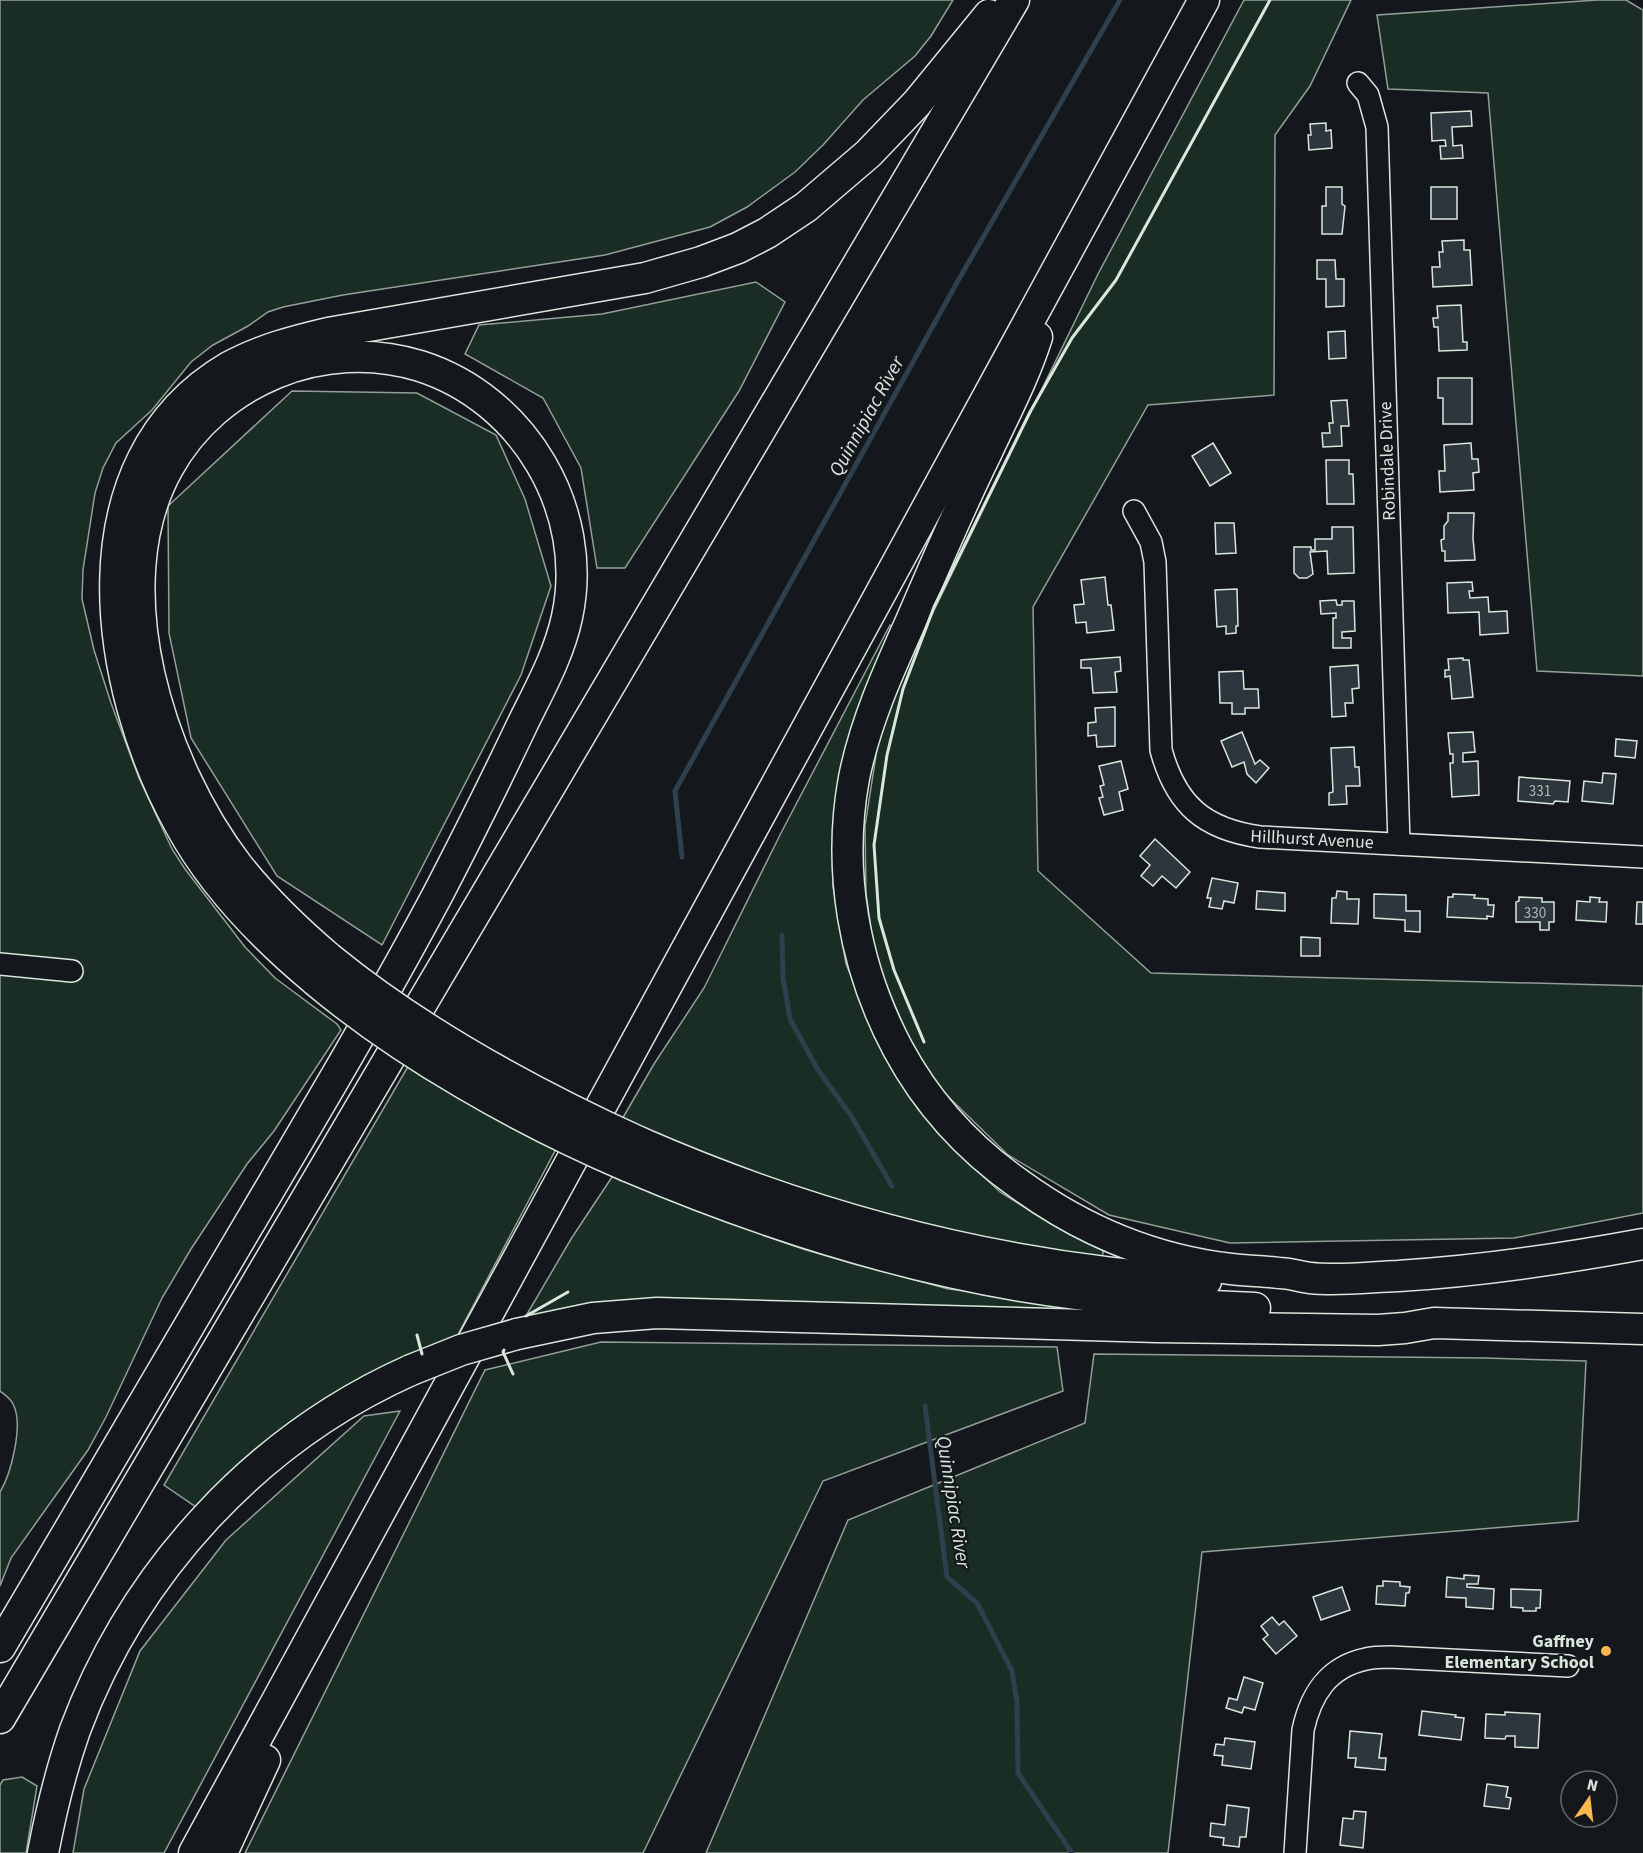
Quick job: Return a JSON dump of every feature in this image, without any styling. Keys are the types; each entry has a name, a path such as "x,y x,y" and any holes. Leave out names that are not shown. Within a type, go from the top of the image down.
{"highway":[{"path":"323,970 272,942 244,913 203,861 170,807 152,768 138,729 119,646 115,608 115,572 118,538 129,493 144,458 158,436 182,405 209,381 238,362 288,343 328,333 645,278 701,262 753,241 807,207 868,154 917,103 972,33 1004,0"},
{"path":"0,1718 1014,0"},
{"path":"194,1853 1204,0"},
{"path":"1047,288 1038,332 1025,372 935,565 864,736 853,783 848,834 849,884 861,953 872,992 886,1024 918,1082 962,1136 1010,1178 1074,1219 1141,1249 1211,1266 1311,1278"},
{"path":"0,1647 381,1000 500,771 546,674 562,635 568,610 571,584 570,549 565,515 537,456 514,428 472,392 438,373 421,367 375,358 338,358 303,364 266,377 223,403 198,426 168,468 150,512 140,564 141,610 148,665 160,712 182,773 216,834 240,868 285,918 323,970 389,1035 461,1081 541,1125 634,1155 702,1169 801,1205 889,1231 959,1248 1092,1270 1166,1278 1276,1284 1311,1278 1375,1277 1460,1271 1544,1261 1643,1244"},
{"path":"634,1155 709,1200 782,1226 896,1259 986,1280 1129,1300 1207,1306 1385,1312 1434,1323 1643,1329"},
{"path":"43,1853 64,1763 87,1700 121,1632 175,1553 228,1494 276,1453 335,1410 411,1370 460,1350 517,1334 593,1318 668,1313 1157,1327 1378,1330 1405,1329 1434,1323"},
{"path":"222,1853 272,1741 297,1664"}],"street":[{"name":"Robindale Drive","path":"1358,83 1368,95 1377,127 1399,844"},
{"name":"Hillhurst Avenue","path":"1134,512 1151,543 1155,562 1158,726 1161,750 1167,772 1179,792 1194,810 1212,825 1235,834 1260,837 1643,857"},
{"path":"0,964 72,971"},
{"path":"1295,1853 1303,1730 1307,1710 1316,1692 1331,1676 1366,1659 1390,1657 1568,1666"}],"green space":[{"path":"0,0 953,0 931,36 915,56 863,100 823,145 795,172 747,207 710,227 605,255 343,295 268,312 213,345 191,362 152,410 116,443 103,468 95,493 83,570 82,599 94,650 139,778 172,849 245,947 275,978 337,1024 341,1030 274,1131 247,1164 191,1249 162,1298 88,1450 11,1558 0,1586 0,1492 12,1462 17,1424 12,1402 0,1391"},
{"path":"1244,0 1351,0 1310,86 1275,135 1274,395 1148,405 1033,607 1038,871 1151,973 1643,986 1643,1213 1514,1238 1230,1243 1109,1215 1008,1155 923,1072 875,958 866,893 865,826 882,717 1098,274"},
{"path":"1626,0 1643,10 1643,676 1537,671 1488,93 1388,89 1377,15"},
{"path":"756,282 785,302 739,391 625,568 597,568 581,468 543,398 465,354 479,325 602,314"},
{"path":"292,391 417,393 496,435 525,499 551,586 521,675 382,945 277,876 191,738 169,633 168,506"},
{"path":"890,625 896,629 840,784 833,886 846,964 879,1041 918,1109 1000,1192 1034,1213 1104,1249 1102,1257 1032,1247 927,1227 735,1170 621,1121 654,1064 704,988 781,833"},
{"path":"410,1063 557,1147 454,1342 199,1509 164,1485"},
{"path":"614,1174 803,1249 948,1289 1099,1307 1099,1314 798,1302 667,1300 523,1321 571,1239"},
{"path":"601,1342 1057,1347 1063,1391 823,1481 643,1853 245,1853 485,1370"},
{"path":"1094,1354 1586,1361 1578,1521 1202,1552 1168,1853 706,1853 848,1520 1085,1423"},
{"path":"400,1411 164,1853 73,1853 84,1789 140,1651 226,1540 364,1416"},
{"path":"22,1777 37,1786 26,1853 0,1853 0,1785 3,1780"}],"building":[{"path":"1471,111 1472,126 1452,127 1453,146 1462,145 1463,158 1441,159 1440,146 1446,146 1445,140 1432,141 1431,113"},
{"path":"1326,123 1326,131 1331,130 1332,148 1309,150 1310,124"},
{"path":"1326,187 1342,187 1342,204 1345,206 1342,234 1322,234 1322,206 1326,206"},
{"path":"1431,187 1457,187 1457,219 1431,219"},
{"path":"1464,240 1464,250 1470,250 1472,285 1433,287 1432,267 1440,267 1439,252 1443,252 1442,241"},
{"path":"1317,260 1335,260 1336,279 1344,279 1344,306 1326,307 1326,279 1317,279"},
{"path":"1461,305 1463,342 1467,342 1467,350 1439,351 1438,327 1434,327 1433,318 1438,318 1437,306"},
{"path":"1345,331 1346,358 1329,359 1328,332"},
{"path":"1438,378 1472,378 1472,424 1443,424 1443,398 1438,398"},
{"path":"1347,400 1349,426 1341,426 1342,446 1323,447 1322,433 1330,433 1329,423 1333,423 1331,401"},
{"path":"1213,443 1231,473 1210,486 1192,456"},
{"path":"1471,443 1472,459 1478,459 1479,472 1473,473 1474,490 1440,492 1439,471 1445,471 1444,445"},
{"path":"1326,460 1349,460 1349,474 1353,474 1354,504 1327,504"},
{"path":"1448,513 1474,513 1475,560 1445,561 1445,551 1442,551 1441,540 1444,539 1444,526 1448,521"},
{"path":"1215,523 1234,523 1236,553 1216,554"},
{"path":"1332,527 1353,527 1354,573 1328,574 1327,551 1310,552 1313,574 1307,578 1299,578 1294,573 1294,547 1311,547 1311,550 1315,550 1315,539 1332,539"},
{"path":"1105,577 1114,630 1087,633 1086,622 1076,623 1074,605 1084,604 1081,580"},
{"path":"1472,582 1473,591 1469,591 1470,598 1488,597 1489,612 1507,611 1508,633 1480,635 1479,612 1448,613 1447,583"},
{"path":"1237,589 1238,626 1236,626 1236,633 1226,634 1226,626 1217,627 1215,590"},
{"path":"1336,600 1337,605 1342,605 1342,601 1354,601 1355,631 1342,632 1342,638 1351,638 1351,648 1333,648 1333,618 1336,618 1336,613 1321,614 1320,601"},
{"path":"1120,657 1121,671 1115,672 1117,692 1093,693 1091,668 1081,668 1081,660"},
{"path":"1463,658 1463,660 1469,660 1473,697 1452,699 1450,676 1445,677 1445,670 1449,670 1448,659"},
{"path":"1358,665 1359,688 1352,689 1353,703 1345,703 1346,716 1332,717 1330,667"},
{"path":"1243,671 1244,689 1258,689 1259,708 1245,708 1245,714 1232,714 1232,703 1220,703 1219,672"},
{"path":"1115,707 1115,746 1097,747 1096,735 1088,736 1088,723 1096,722 1095,708"},
{"path":"1242,732 1255,764 1260,760 1269,768 1256,783 1247,774 1244,762 1232,767 1221,741"},
{"path":"1473,732 1475,752 1463,753 1463,762 1478,761 1479,795 1452,797 1450,763 1453,763 1453,754 1450,754 1448,733"},
{"path":"1616,739 1637,741 1635,758 1615,756"},
{"path":"1354,747 1355,767 1359,767 1360,786 1346,786 1347,804 1329,805 1329,793 1333,792 1331,748"},
{"path":"1121,761 1128,789 1119,792 1123,810 1104,815 1099,798 1103,797 1100,786 1104,785 1099,766"},
{"path":"1603,773 1616,774 1613,804 1582,801 1584,781 1602,783"},
{"path":"1519,777 1570,781 1568,802 1555,801 1553,804 1518,801"},
{"path":"1155,839 1190,872 1176,888 1162,876 1153,886 1141,876 1150,865 1140,856"},
{"path":"1212,878 1238,883 1234,903 1224,901 1222,909 1209,907 1211,898 1207,898"},
{"path":"1257,891 1285,893 1285,911 1256,909"},
{"path":"1337,891 1347,892 1347,899 1359,899 1358,924 1331,923 1332,898 1336,898"},
{"path":"1374,894 1406,895 1406,911 1420,911 1420,932 1405,931 1405,920 1374,918"},
{"path":"1453,894 1475,895 1474,898 1488,899 1488,905 1494,905 1493,917 1487,916 1487,919 1447,917 1448,897 1453,897"},
{"path":"1519,897 1542,898 1542,902 1554,902 1554,922 1549,922 1549,930 1540,930 1540,922 1516,922 1516,902 1519,901"},
{"path":"1590,897 1600,898 1599,902 1607,902 1606,922 1576,920 1577,901 1590,902"},
{"path":"1637,902 1643,902 1643,924 1636,924"},
{"path":"1301,937 1320,938 1320,956 1301,956"},
{"path":"1464,1575 1479,1576 1478,1584 1467,1584 1467,1587 1494,1589 1493,1609 1466,1607 1466,1598 1446,1597 1447,1577 1464,1579"},
{"path":"1383,1581 1400,1582 1400,1586 1410,1587 1409,1593 1406,1593 1405,1606 1376,1604 1377,1586 1383,1586"},
{"path":"1342,1587 1350,1610 1321,1620 1313,1597"},
{"path":"1511,1589 1541,1590 1540,1608 1536,1608 1536,1611 1523,1611 1523,1608 1511,1607"},
{"path":"1272,1617 1279,1625 1284,1621 1297,1636 1276,1654 1263,1639 1268,1635 1261,1626"},
{"path":"1244,1677 1263,1683 1255,1710 1244,1707 1242,1713 1226,1708 1229,1698 1237,1700"},
{"path":"1422,1711 1464,1718 1461,1740 1419,1735"},
{"path":"1505,1712 1540,1714 1538,1748 1515,1747 1515,1736 1506,1736 1505,1739 1485,1738 1486,1714 1505,1715"},
{"path":"1350,1731 1382,1734 1379,1758 1386,1758 1385,1770 1355,1767 1356,1758 1348,1758"},
{"path":"1225,1738 1255,1742 1251,1769 1222,1765 1223,1756 1214,1755 1216,1744 1224,1745"},
{"path":"1487,1784 1508,1787 1506,1797 1511,1798 1509,1809 1484,1806"},
{"path":"1227,1805 1249,1808 1246,1837 1240,1837 1239,1847 1223,1845 1224,1838 1210,1836 1211,1823 1225,1825"},
{"path":"1354,1811 1366,1812 1363,1848 1340,1845 1343,1818 1353,1819"}],"waterway":[{"name":"Quinnipiac River","path":"682,857 675,791 959,279 1120,0"},
{"name":"Quinnipiac River","path":"782,935 783,977 790,1019 818,1070 850,1114 892,1186"},
{"name":"Quinnipiac River","path":"925,1406 947,1577 977,1603 1012,1671 1017,1703 1018,1773 1072,1853"}],"wall":[{"path":"924,1042 894,970 879,918 874,845 887,755 903,689 934,607 1030,412 1072,338 1116,280 1270,0"},
{"path":"526,1316 568,1292"},
{"path":"417,1335 422,1354"},
{"path":"504,1350 513,1374"}],"place":[{"name":"Gaffney Elementary School","path":"1606,1651"}]}
